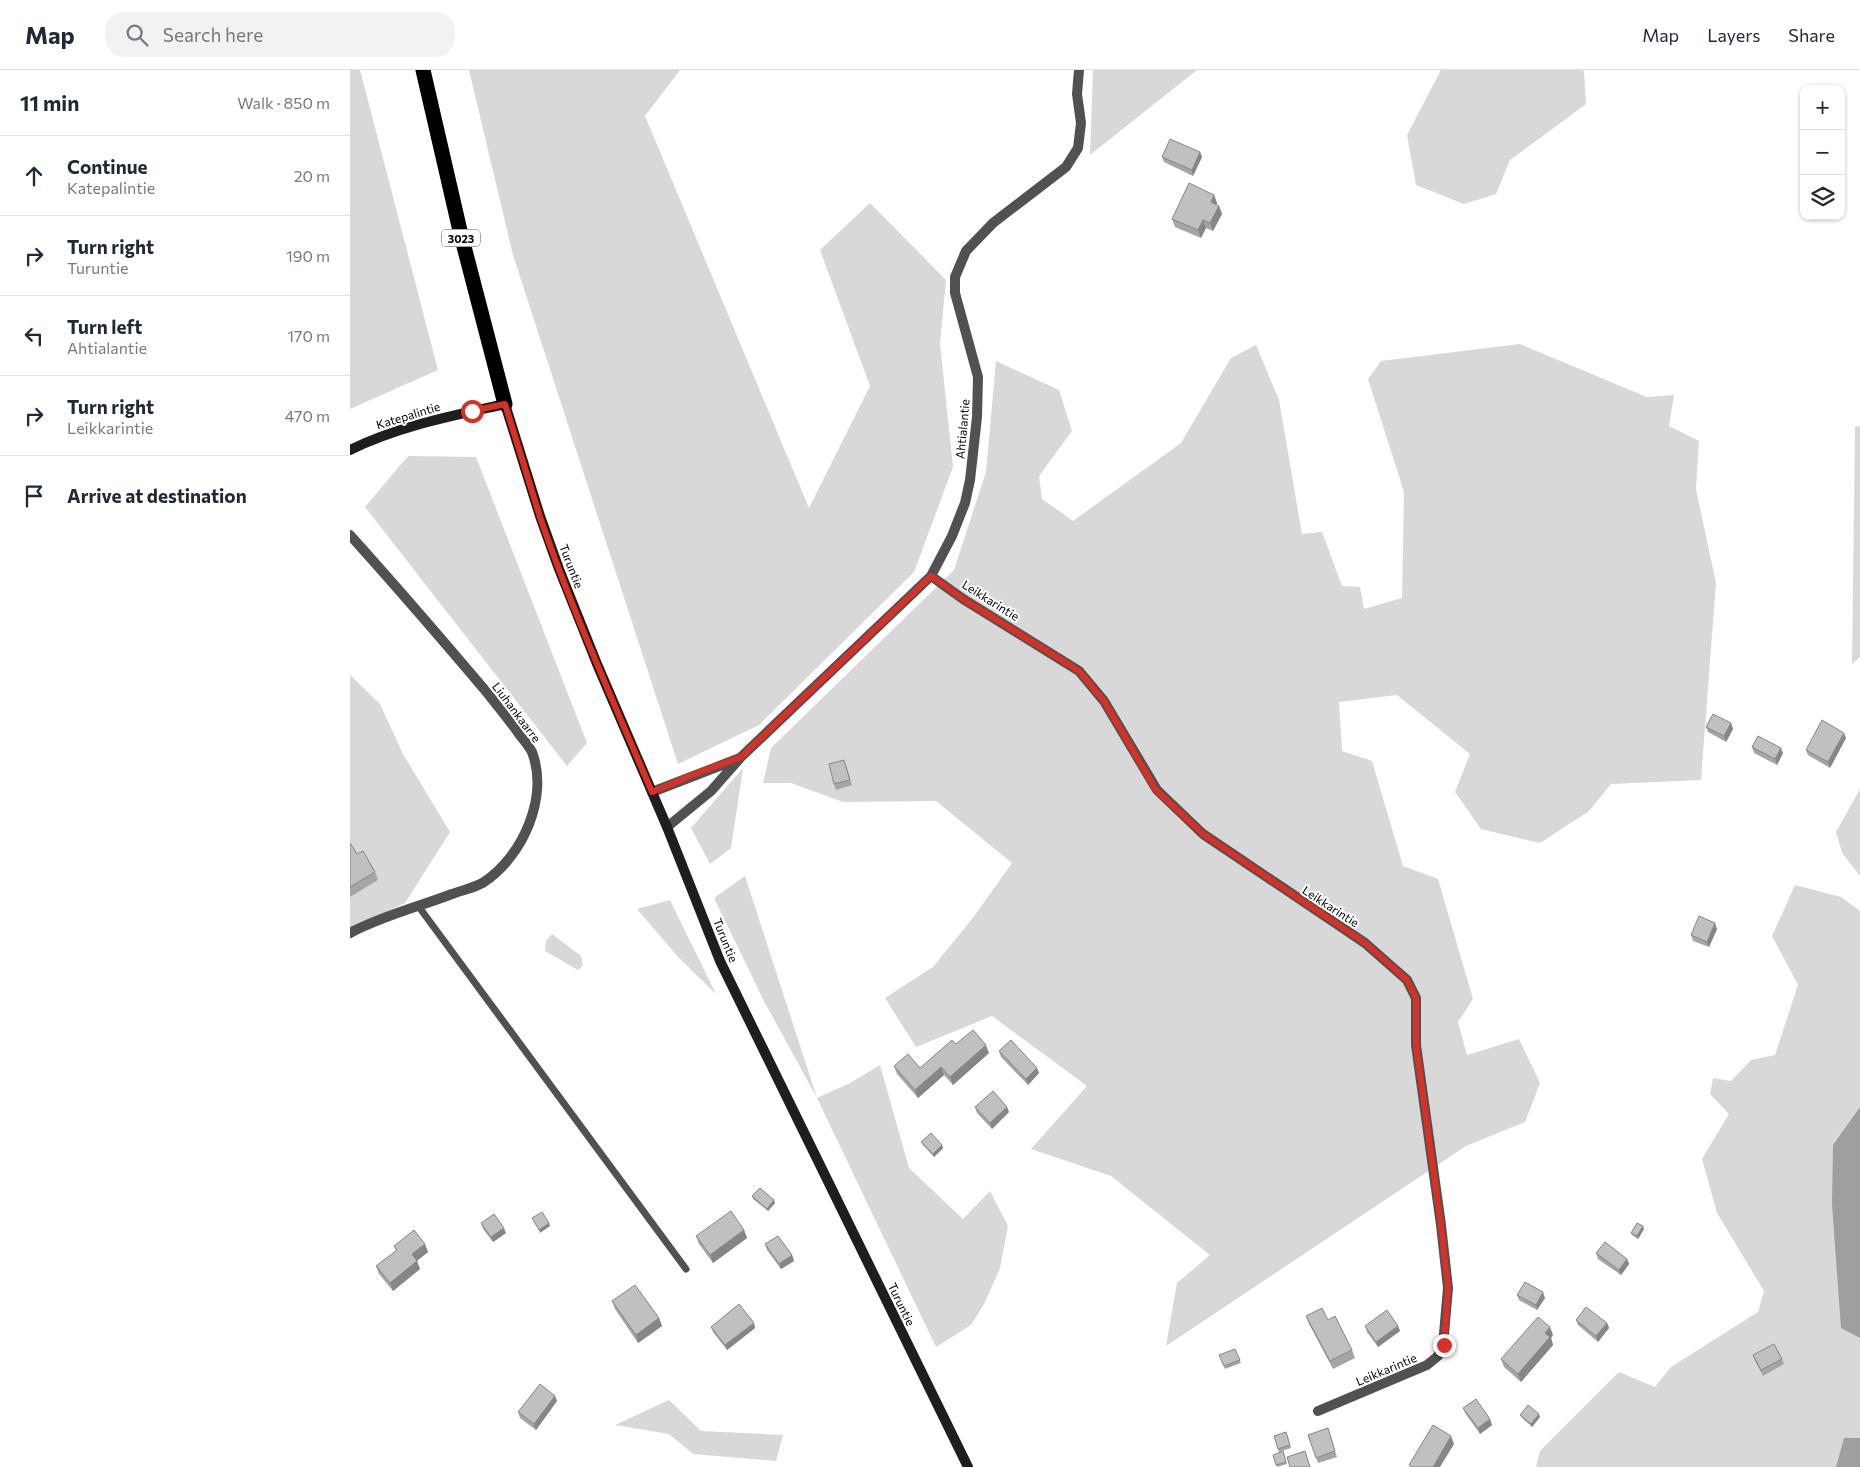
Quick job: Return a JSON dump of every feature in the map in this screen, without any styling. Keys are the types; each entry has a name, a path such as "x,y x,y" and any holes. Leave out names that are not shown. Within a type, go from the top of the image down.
{"highway":[{"name":"3023","path":"423,70 461,235 505,404"}],"main road":[{"name":"Katepalintie","path":"350,450 372,439 425,422 505,404"},
{"name":"Turuntie","path":"505,404 540,516 559,569 597,664 667,827 720,961 968,1467"}],"street":[{"name":"Ahtialantie","path":"667,827 711,791 741,757 931,576 952,536 965,503 970,480 977,417 978,377 955,293 955,277 966,250 993,223 1066,167 1078,148 1081,123 1077,94 1079,70"},
{"name":"Liuhankaarre","path":"350,534 502,711 531,751 537,772 534,806 523,838 502,866 483,882 419,907 387,917 350,933"},
{"name":"Leikkarintie","path":"931,576 963,599 1079,671 1104,701 1156,790 1203,834 1365,943 1407,980 1416,998 1416,1045 1448,1288 1444,1345 1438,1356 1427,1365 1318,1410"},
{"name":"Ahtialantie","path":"652,792 741,757"}],"lane":[{"path":"419,907 686,1269"}],"shaded area":[{"path":"350,70 360,70 438,370 350,409"},
{"path":"469,70 680,70 645,116 809,508 870,386 820,250 870,203 946,280 940,343 953,467 914,572 759,725 678,764 513,255"},
{"path":"1093,70 1197,70 1090,155"},
{"path":"1441,70 1581,70 1584,71 1586,104 1510,160 1496,194 1464,204 1416,185 1407,135"},
{"path":"1520,344 1647,397 1674,395 1669,426 1699,441 1696,489 1716,583 1701,780 1611,784 1589,811 1540,843 1481,829 1455,792 1470,754 1397,695 1339,702 1342,751 1372,761 1403,866 1438,879 1473,999 1458,1022 1467,1055 1519,1039 1540,1083 1525,1122 1466,1146 1166,1346 1177,1283 1210,1255 1111,1176 1031,1149 1087,1086 992,1016 916,1047 885,998 933,967 972,919 1012,863 936,801 843,802 791,783 763,783 771,748 954,570 986,472 996,361 1059,390 1072,431 1039,476 1042,499 1073,521 1181,443 1231,358 1256,345 1279,400 1302,534 1322,532 1342,586 1360,587 1364,609 1402,598 1404,492 1368,379 1381,361"},
{"path":"1860,426 1860,657 1852,664 1855,427"},
{"path":"408,456 476,457 587,743 567,766 365,507"},
{"path":"350,675 380,704 403,754 450,832 405,903 350,930"},
{"path":"743,768 731,848 710,864 691,828"},
{"path":"1860,789 1860,876 1842,853 1836,832"},
{"path":"745,876 817,1098 764,1001 714,898"},
{"path":"1795,885 1841,897 1860,911 1860,1467 1536,1467 1540,1451 1619,1372 1655,1387 1671,1367 1758,1312 1764,1291 1717,1213 1702,1159 1729,1114 1710,1094 1713,1078 1731,1081 1751,1060 1775,1055 1798,985 1772,936"},
{"path":"670,900 716,994 678,957 637,909"},
{"path":"552,934 581,956 583,965 578,970 545,951 546,941"},
{"path":"880,1065 909,1168 963,1219 990,1191 1008,1226 1000,1268 984,1304 971,1325 936,1347 817,1098 850,1083"},
{"path":"1860,1107 1860,1338 1841,1328 1832,1204 1833,1145"},
{"path":"669,1400 701,1431 783,1435 776,1461 693,1454 669,1434 615,1425"},
{"path":"1844,1438 1860,1438 1860,1467 1836,1467"}],"building":[{"path":"1170,139 1200,152 1192,170 1162,157"},
{"path":"1189,183 1214,195 1211,202 1219,206 1210,223 1203,220 1198,230 1172,219"},
{"path":"1713,714 1731,723 1724,736 1706,727"},
{"path":"1822,720 1844,733 1828,762 1806,750"},
{"path":"1758,736 1781,748 1775,759 1752,747"},
{"path":"844,760 850,780 834,784 829,764"},
{"path":"350,843 357,854 363,851 375,872 350,887"},
{"path":"1699,916 1715,923 1707,942 1691,935"},
{"path":"973,1030 986,1045 950,1077 941,1067 915,1090 894,1066 908,1054 920,1068 952,1040 956,1044"},
{"path":"1011,1040 1037,1068 1026,1079 999,1051"},
{"path":"993,1091 1007,1107 990,1123 975,1107"},
{"path":"931,1133 942,1145 933,1154 921,1142"},
{"path":"760,1188 774,1200 767,1209 752,1196"},
{"path":"731,1211 744,1230 710,1255 696,1236"},
{"path":"542,1212 549,1223 539,1230 532,1218"},
{"path":"494,1214 504,1228 491,1237 481,1223"},
{"path":"1637,1223 1643,1226 1637,1236 1631,1233"},
{"path":"414,1230 425,1244 412,1254 417,1261 390,1283 376,1266 397,1250 394,1246"},
{"path":"778,1236 792,1255 779,1264 765,1244"},
{"path":"1605,1242 1627,1259 1619,1270 1596,1253"},
{"path":"1525,1282 1543,1292 1536,1305 1517,1295"},
{"path":"635,1285 659,1318 636,1335 612,1301"},
{"path":"739,1304 754,1323 725,1345 711,1327"},
{"path":"1586,1307 1607,1323 1596,1336 1576,1320"},
{"path":"1322,1308 1328,1320 1335,1316 1352,1350 1330,1361 1306,1316"},
{"path":"1387,1310 1398,1326 1376,1342 1365,1326"},
{"path":"1538,1317 1550,1327 1545,1333 1550,1337 1518,1374 1501,1359"},
{"path":"1774,1344 1782,1359 1761,1370 1753,1355"},
{"path":"1235,1349 1240,1360 1224,1366 1219,1355"},
{"path":"540,1384 555,1396 534,1424 518,1412"},
{"path":"1476,1399 1490,1419 1478,1428 1463,1408"},
{"path":"1528,1405 1539,1414 1531,1424 1520,1415"},
{"path":"1433,1425 1451,1436 1433,1467 1412,1467 1409,1465"},
{"path":"1328,1428 1335,1451 1316,1458 1308,1435"},
{"path":"1286,1432 1290,1445 1278,1449 1274,1436"},
{"path":"1283,1451 1286,1462 1276,1465 1273,1455"},
{"path":"1305,1451 1310,1467 1290,1467 1287,1457"}],"route":[{"path":"472,411 505,404 540,516 559,569 652,792 741,757 931,576 963,599 1079,671 1104,701 1156,790 1203,834 1285,891 1365,943 1394,967 1407,980 1416,998 1416,1045 1448,1288 1444,1345"}]}
